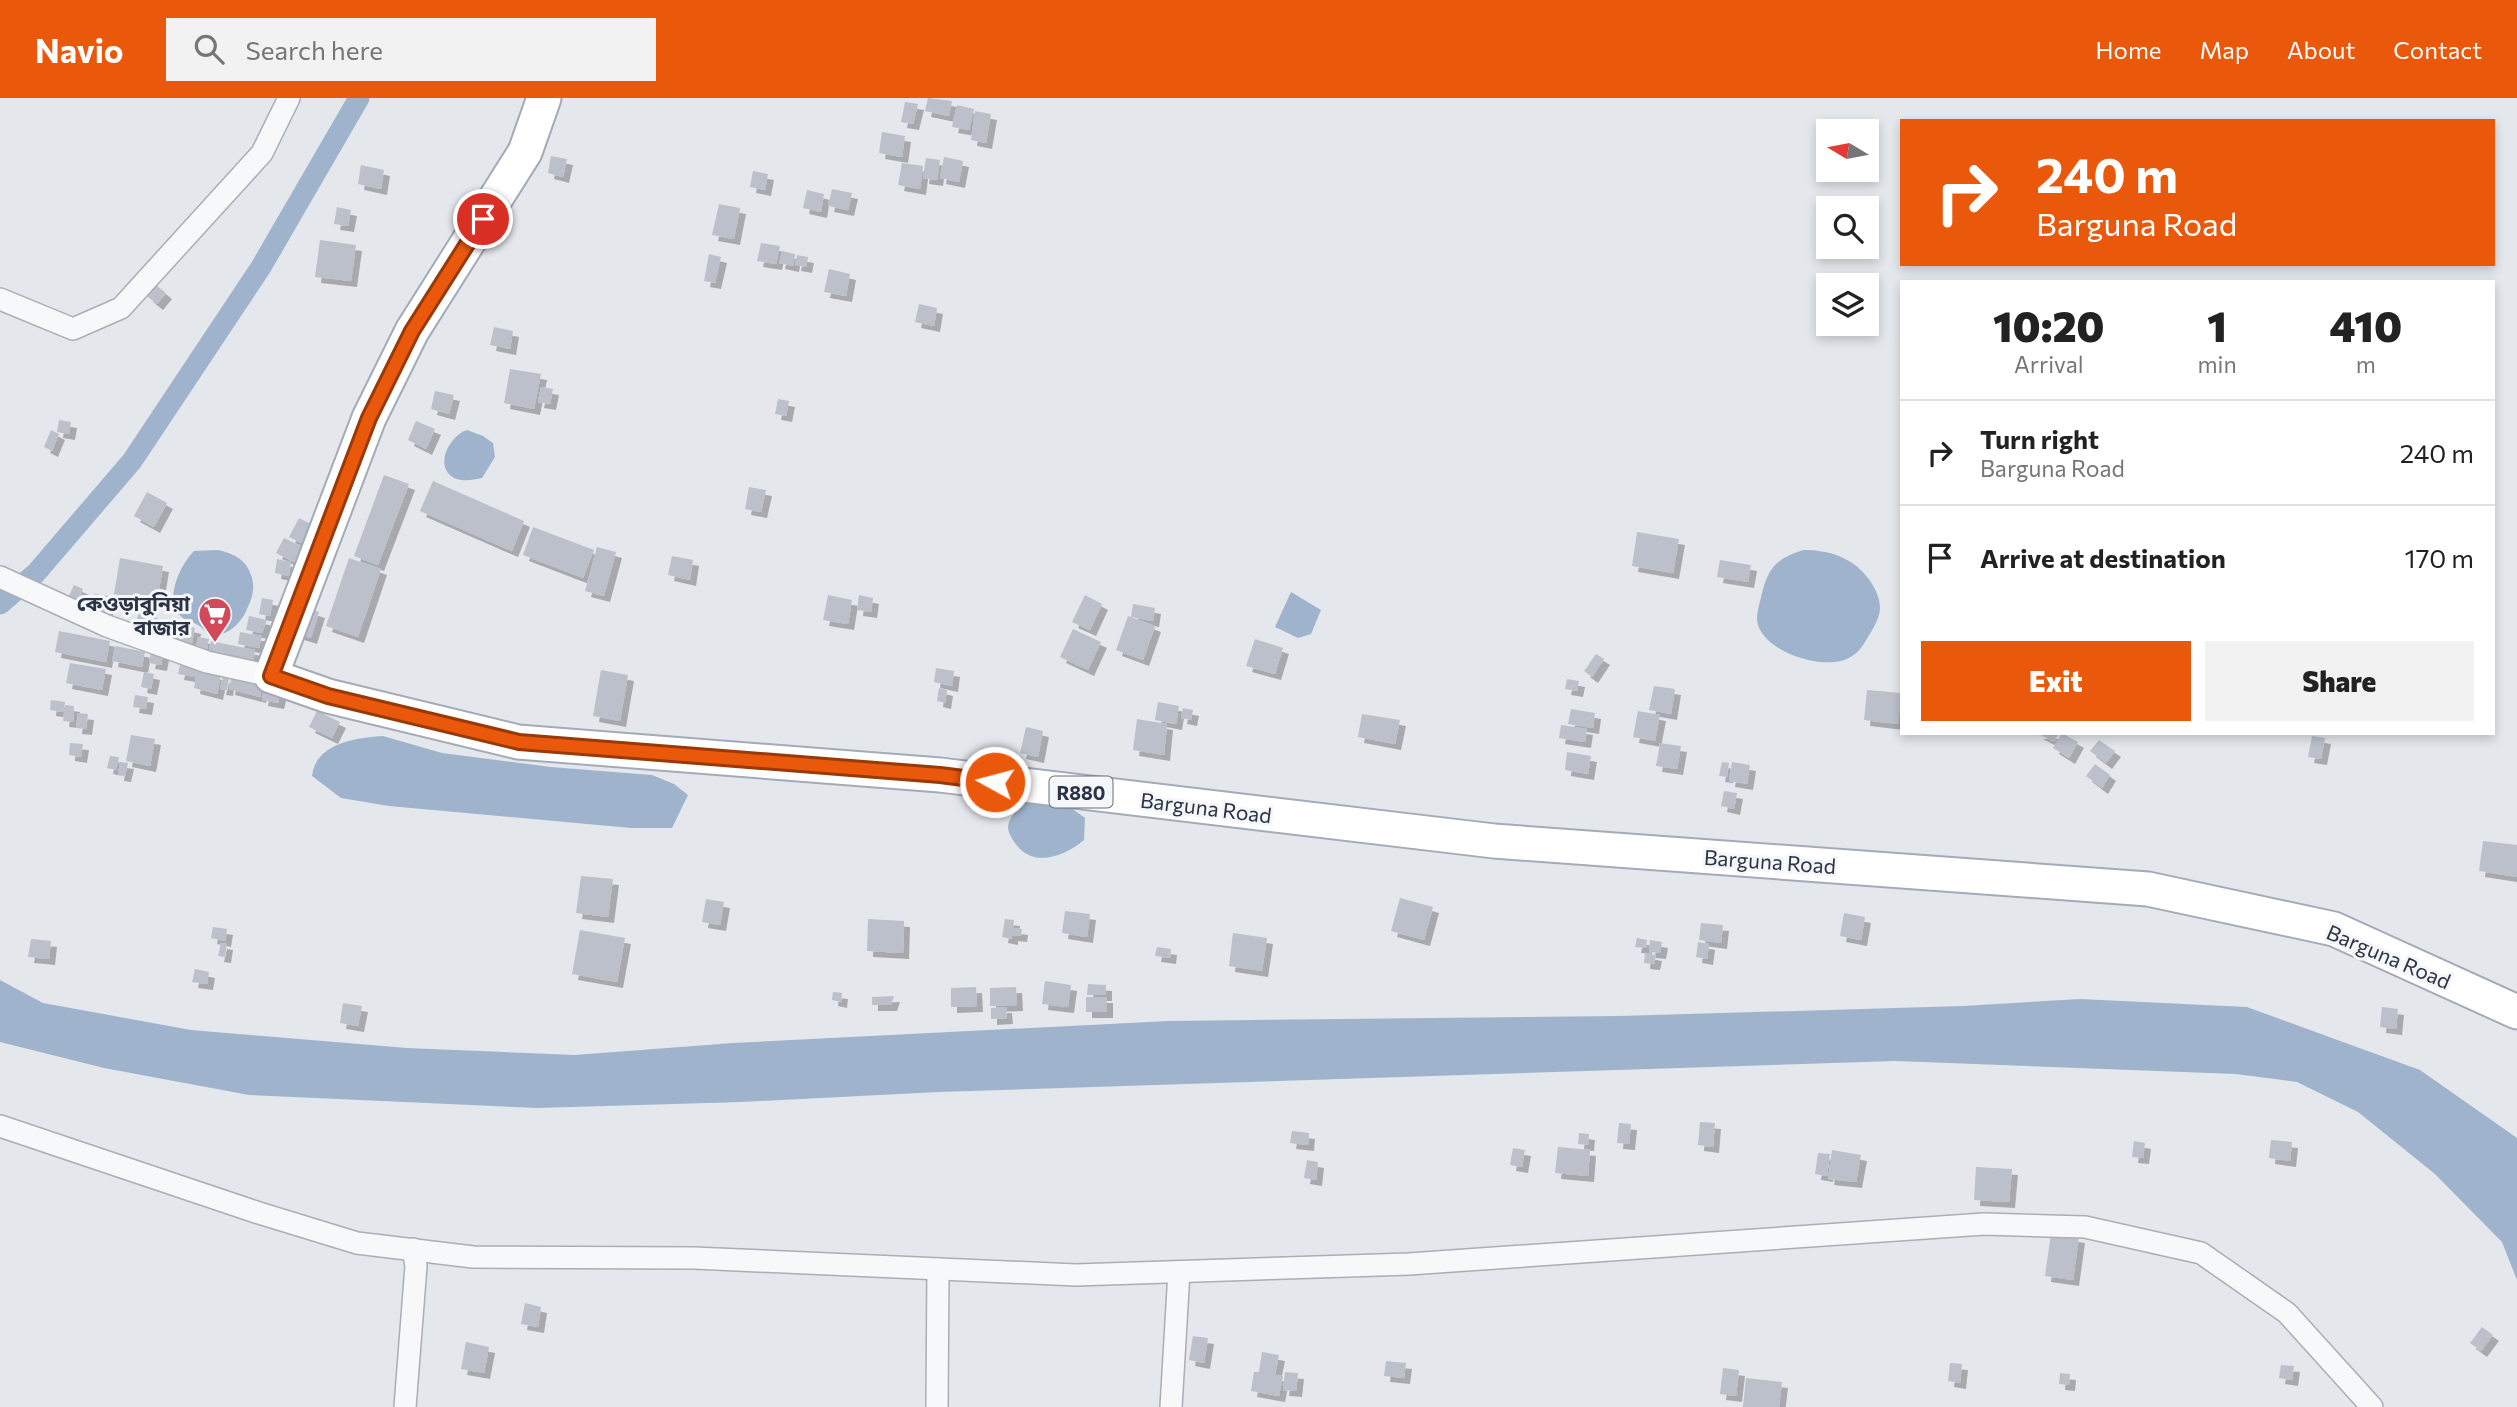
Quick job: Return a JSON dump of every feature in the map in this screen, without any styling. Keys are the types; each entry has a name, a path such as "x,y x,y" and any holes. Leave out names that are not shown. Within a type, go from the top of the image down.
{"main road":[{"path":"271,676 369,418 412,331 525,152 544,98"},
{"name":"Barguna Road","path":"271,676 328,696 519,742 940,775 1494,841 2148,889 2334,929 2517,1012"}],"street":[{"path":"0,299 73,329 121,308 262,153 289,98"},
{"path":"0,577 107,626 207,662 271,676"},
{"path":"0,1126 357,1243 473,1257 694,1258 1076,1275 1409,1264 1984,1224 2085,1227 2201,1253 2287,1313 2372,1407"},
{"path":"405,1407 416,1266 413,1249"},
{"path":"937,1407 938,1269"},
{"path":"1171,1407 1179,1272"}],"water":[{"path":"467,430 493,443 495,457 482,478 461,480 448,473 444,459 450,444"},
{"path":"218,550 244,562 250,572 253,586 245,614 233,628 216,635 183,618 174,603 174,593 183,565 194,551"},
{"path":"1803,550 1831,553 1847,560 1862,571 1878,596 1880,612 1875,625 1861,648 1845,660 1819,662 1794,655 1771,643 1758,625 1759,605 1771,570 1780,560"},
{"path":"1291,592 1321,610 1311,634 1298,638 1275,627"},
{"path":"383,736 442,753 551,767 652,775 674,784 688,795 672,828 631,828 389,806 341,798 312,776 315,765 329,749 361,738"},
{"path":"1063,802 1085,818 1084,840 1068,851 1049,857 1031,856 1022,851 1011,836 1009,822 1022,804"},
{"path":"0,980 43,1003 191,1030 407,1048 575,1055 733,1043 1168,1021 1619,1016 1963,1006 2080,999 2247,1007 2420,1070 2517,1138 2517,1280 2502,1242 2435,1174 2358,1112 2297,1082 2236,1074 1895,1061 537,1108 249,1095 104,1068 0,1042"}],"building":[{"path":"928,98 952,101 949,116 925,111"},
{"path":"905,102 918,104 913,124 901,122"},
{"path":"957,105 974,109 969,130 952,127"},
{"path":"975,111 991,114 986,143 971,140"},
{"path":"882,132 905,136 902,157 879,153"},
{"path":"551,156 567,159 563,177 548,173"},
{"path":"944,157 963,161 959,182 940,178"},
{"path":"926,158 940,160 937,180 923,178"},
{"path":"902,163 923,166 920,189 898,185"},
{"path":"361,165 384,170 381,189 358,184"},
{"path":"753,171 768,174 765,190 750,187"},
{"path":"832,189 852,193 848,210 828,206"},
{"path":"807,190 824,194 821,212 803,208"},
{"path":"719,204 740,208 734,239 712,235"},
{"path":"337,207 351,210 348,226 334,224"},
{"path":"320,240 356,245 351,281 315,277"},
{"path":"761,243 780,246 776,264 757,261"},
{"path":"782,251 795,254 793,266 779,263"},
{"path":"709,254 721,257 715,283 704,281"},
{"path":"797,255 808,257 806,267 795,265"},
{"path":"829,269 850,274 846,296 824,292"},
{"path":"156,285 166,293 157,304 147,296"},
{"path":"919,304 937,308 934,326 915,322"},
{"path":"494,327 513,331 510,349 490,345"},
{"path":"510,369 541,374 534,409 504,403"},
{"path":"541,387 553,389 550,404 538,402"},
{"path":"435,391 454,395 449,414 431,409"},
{"path":"778,399 789,401 786,416 775,414"},
{"path":"59,420 71,422 69,434 57,432"},
{"path":"416,421 435,429 426,449 408,440"},
{"path":"51,430 59,434 52,451 44,447"},
{"path":"384,475 409,484 378,565 354,556"},
{"path":"433,481 524,521 512,551 420,511"},
{"path":"749,487 766,490 761,512 745,509"},
{"path":"147,492 167,503 154,527 134,516"},
{"path":"299,518 315,526 306,545 289,537"},
{"path":"533,527 594,550 583,578 523,555"},
{"path":"1637,532 1679,539 1673,573 1632,566"},
{"path":"284,538 303,547 296,563 276,553"},
{"path":"597,547 616,552 604,596 585,591"},
{"path":"672,556 693,560 690,580 668,575"},
{"path":"120,558 163,566 157,602 114,594"},
{"path":"349,558 381,569 358,637 326,626"},
{"path":"277,559 291,562 289,576 275,573"},
{"path":"1720,560 1751,565 1748,582 1717,577"},
{"path":"74,585 83,589 78,602 68,598"},
{"path":"95,594 109,596 106,616 92,613"},
{"path":"828,595 852,600 848,624 823,620"},
{"path":"859,595 873,598 871,612 857,610"},
{"path":"1085,595 1102,604 1090,630 1072,622"},
{"path":"262,598 273,600 270,616 259,614"},
{"path":"1133,604 1155,608 1153,621 1131,617"},
{"path":"306,608 319,612 311,638 298,634"},
{"path":"140,609 156,614 151,634 134,630"},
{"path":"249,616 267,620 262,633 246,630"},
{"path":"1128,616 1155,626 1143,660 1116,650"},
{"path":"156,624 179,628 176,641 153,637"},
{"path":"182,625 195,628 191,648 178,646"},
{"path":"1073,629 1101,642 1088,670 1060,657"},
{"path":"59,631 110,641 106,662 55,652"},
{"path":"240,632 262,636 259,648 238,644"},
{"path":"198,637 209,639 206,654 195,652"},
{"path":"1255,639 1283,648 1275,674 1246,666"},
{"path":"211,641 255,650 253,663 208,655"},
{"path":"115,646 145,652 142,667 112,661"},
{"path":"152,647 164,649 161,665 149,663"},
{"path":"1596,654 1604,659 1592,677 1584,671"},
{"path":"181,661 197,664 195,677 178,674"},
{"path":"70,663 106,669 102,690 66,683"},
{"path":"936,668 954,671 952,686 934,682"},
{"path":"601,670 628,675 620,721 593,716"},
{"path":"197,671 221,675 217,694 194,688"},
{"path":"144,672 154,674 151,689 141,687"},
{"path":"232,673 263,681 260,697 229,689"},
{"path":"223,677 229,678 227,690 220,689"},
{"path":"1567,679 1579,681 1577,691 1565,689"},
{"path":"1654,686 1675,689 1671,714 1649,710"},
{"path":"264,688 281,691 278,703 262,700"},
{"path":"939,688 947,690 945,703 937,701"},
{"path":"1867,690 1900,693 1898,724 1864,720"},
{"path":"135,695 148,697 146,709 133,707"},
{"path":"51,700 65,702 63,712 50,710"},
{"path":"1158,702 1179,706 1176,724 1155,720"},
{"path":"65,705 74,706 73,722 63,721"},
{"path":"1183,708 1193,710 1191,720 1181,718"},
{"path":"1571,709 1595,713 1593,728 1568,724"},
{"path":"317,711 340,722 332,738 309,727"},
{"path":"1638,711 1660,715 1655,741 1633,737"},
{"path":"78,713 88,714 86,729 76,728"},
{"path":"1362,714 1400,720 1395,744 1358,737"},
{"path":"1137,719 1167,724 1164,755 1133,750"},
{"path":"1561,725 1587,729 1585,742 1559,738"},
{"path":"1026,727 1043,731 1038,757 1020,753"},
{"path":"131,735 155,739 150,766 126,761"},
{"path":"2041,735 2058,735 2054,742"},
{"path":"2061,735 2078,742 2069,758 2053,748"},
{"path":"2312,736 2325,738 2321,759 2308,757"},
{"path":"2099,740 2115,751 2106,763 2090,751"},
{"path":"70,743 83,744 81,757 69,755"},
{"path":"1660,743 1681,746 1677,769 1656,766"},
{"path":"1567,752 1591,756 1588,774 1565,770"},
{"path":"110,756 119,757 116,770 107,768"},
{"path":"120,762 128,763 125,776 118,775"},
{"path":"1722,762 1729,763 1727,777 1719,776"},
{"path":"1732,762 1750,765 1747,784 1729,781"},
{"path":"2095,764 2110,775 2102,788 2086,776"},
{"path":"1724,791 1737,793 1734,809 1721,806"},
{"path":"2483,841 2517,845 2517,877 2479,871"},
{"path":"581,876 613,879 608,917 576,913"},
{"path":"1400,898 1433,907 1424,940 1391,931"},
{"path":"706,899 724,902 720,925 702,922"},
{"path":"1065,911 1090,914 1087,937 1062,933"},
{"path":"1844,913 1865,917 1861,940 1840,936"},
{"path":"868,919 904,921 903,953 867,951"},
{"path":"1005,919 1014,920 1013,928 1022,929 1021,936 1012,935 1012,939 1002,937"},
{"path":"1701,923 1723,925 1721,943 1699,940"},
{"path":"213,927 227,929 225,941 211,938"},
{"path":"580,930 625,938 617,982 572,974"},
{"path":"1233,933 1267,938 1262,971 1229,966"},
{"path":"1637,938 1647,940 1646,948 1635,947"},
{"path":"31,939 51,941 49,959 28,957"},
{"path":"1650,940 1662,942 1660,953 1649,952"},
{"path":"1698,942 1709,944 1707,959 1696,957"},
{"path":"221,943 227,944 225,957 218,956"},
{"path":"1157,947 1171,949 1170,958 1155,956"},
{"path":"1645,953 1656,955 1654,964 1644,963"},
{"path":"195,969 209,972 207,984 192,982"},
{"path":"1045,981 1071,985 1068,1007 1042,1004"},
{"path":"1088,984 1106,985 1106,995 1087,995"},
{"path":"976,987 977,1006 951,1007 951,988"},
{"path":"1016,987 1017,1005 990,1006 990,988"},
{"path":"833,992 842,993 841,1002 832,1000"},
{"path":"894,996 891,1005 872,1005 872,997"},
{"path":"1086,997 1107,997 1107,1012 1086,1012"},
{"path":"343,1003 362,1006 358,1026 340,1023"},
{"path":"1006,1007 1007,1018 991,1019 991,1008"},
{"path":"2382,1007 2398,1009 2396,1029 2380,1027"},
{"path":"1700,1122 1715,1123 1713,1147 1698,1145"},
{"path":"1619,1123 1631,1124 1629,1144 1617,1143"},
{"path":"1292,1131 1309,1133 1308,1145 1290,1143"},
{"path":"1579,1133 1589,1134 1588,1145 1578,1144"},
{"path":"2271,1140 2292,1142 2290,1161 2269,1158"},
{"path":"2134,1141 2145,1143 2143,1158 2132,1157"},
{"path":"1558,1147 1590,1150 1588,1176 1555,1173"},
{"path":"1513,1148 1525,1150 1522,1167 1510,1165"},
{"path":"1832,1150 1861,1155 1856,1182 1828,1179"},
{"path":"1818,1153 1830,1154 1827,1176 1815,1174"},
{"path":"1307,1160 1318,1162 1316,1180 1304,1178"},
{"path":"1976,1167 2012,1169 2009,1202 1974,1200"},
{"path":"2051,1233 2079,1237 2073,1280 2045,1276"},
{"path":"525,1303 541,1307 538,1327 521,1324"},
{"path":"2482,1327 2493,1335 2481,1351 2470,1343"},
{"path":"1193,1336 1208,1338 1204,1363 1189,1360"},
{"path":"466,1342 489,1347 484,1373 461,1369"},
{"path":"1262,1352 1279,1355 1275,1375 1283,1376 1279,1396 1251,1391 1254,1372 1259,1372"},
{"path":"1386,1361 1406,1363 1404,1378 1384,1376"},
{"path":"1950,1363 1962,1364 1960,1383 1948,1381"},
{"path":"2281,1365 2294,1366 2292,1380 2279,1378"},
{"path":"1723,1368 1739,1370 1736,1396 1720,1394"},
{"path":"1285,1372 1298,1373 1296,1391 1283,1390"},
{"path":"2060,1373 2070,1374 2069,1385 2059,1384"},
{"path":"1746,1378 1782,1382 1779,1407 1743,1407"}],"waterway":[{"path":"0,604 36,573 132,461 261,267 359,98"}],"place":[{"name":"কেওড়াবুনিয়া বাজার","path":"215,644"}],"route":[{"path":"483,219 412,331 369,418 271,676 328,696 519,742 940,775 995,782"}]}
